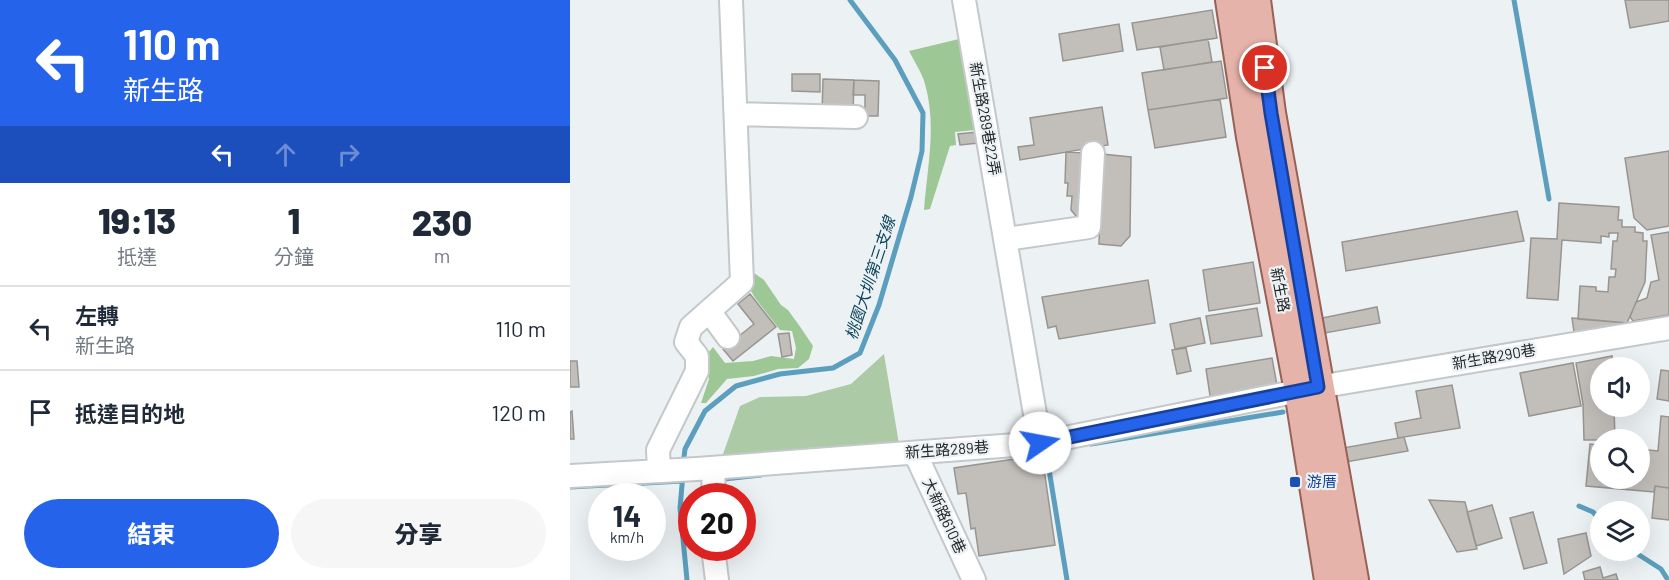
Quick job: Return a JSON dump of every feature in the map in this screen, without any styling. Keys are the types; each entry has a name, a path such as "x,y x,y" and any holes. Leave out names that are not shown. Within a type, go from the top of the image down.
{"main road":[{"name":"新生路","path":"1230,0 1251,136 1354,580"},
{"name":"新生路","path":"1256,0 1309,389 1329,580"}],"street":[{"path":"659,470 658,450 697,371 697,356 686,342 691,327 742,282 731,0"},
{"name":"新生路289巷22弄","path":"964,0 1040,443"},
{"path":"736,114 856,117"},
{"path":"1006,239 1089,227 1093,153"},
{"path":"709,311 728,337"},
{"name":"新生路290巷","path":"1309,389 1669,328"},
{"name":"新生路289巷","path":"570,476 714,468 1040,443 1309,389"},
{"name":"大新路610巷","path":"915,453 974,580"},
{"path":"713,483 714,468"},
{"path":"715,561 717,580"}],"green space":[{"path":"959,39 975,130 955,132 956,145 950,146 930,209 924,210 931,131 929,100 924,80 909,51"},
{"path":"754,273 764,280 813,346 809,359 798,368 778,369 754,376 727,379 706,403 701,403 709,379 704,358 713,347 725,363 753,361 771,356 794,359 796,348 792,331 780,330 755,298 746,282"},
{"path":"884,354 899,444 722,457 740,406 760,397 806,396 851,384"}],"building":[{"path":"1625,0 1669,0 1669,21 1630,28"},
{"path":"1212,10 1217,38 1137,50 1132,23"},
{"path":"1119,24 1123,51 1063,61 1059,34"},
{"path":"1208,39 1212,62 1164,70 1160,47"},
{"path":"1221,61 1227,98 1148,110 1142,73"},
{"path":"792,74 820,74 820,92 792,91"},
{"path":"823,79 854,80 853,113 822,113"},
{"path":"854,80 879,81 878,116 865,116 865,95 853,95"},
{"path":"1220,99 1226,137 1155,148 1148,110"},
{"path":"1102,107 1108,145 1020,160 1018,147 1034,145 1030,118"},
{"path":"977,132 978,143 960,145 958,134"},
{"path":"1669,151 1669,226 1647,230 1634,218 1625,158"},
{"path":"1066,152 1087,153 1080,221 1071,210 1072,196 1067,196"},
{"path":"1102,154 1131,157 1130,236 1121,246 1099,244"},
{"path":"1559,203 1619,207 1618,220 1622,220 1622,227 1635,227 1635,232 1643,233 1643,241 1647,241 1645,282 1627,323 1578,319 1580,286 1596,287 1596,291 1608,292 1609,277 1615,277 1616,269 1611,269 1613,241 1617,241 1618,233 1609,233 1609,237 1601,236 1601,243 1562,240 1558,300 1527,298 1531,238 1557,239"},
{"path":"1517,211 1524,241 1346,271 1342,242"},
{"path":"1669,232 1669,315 1633,321 1630,317 1636,302 1647,298 1651,282 1659,280 1651,235"},
{"path":"1253,262 1260,303 1209,311 1203,270"},
{"path":"1148,280 1155,323 1059,339 1056,326 1048,328 1042,297"},
{"path":"750,294 776,327 733,361 723,349 754,324 738,304"},
{"path":"1377,307 1380,323 1325,333 1322,318"},
{"path":"1257,308 1262,336 1211,344 1206,316"},
{"path":"1200,318 1205,343 1175,349 1170,324"},
{"path":"1572,318 1627,323 1628,331 1575,339"},
{"path":"789,333 792,355 782,357 778,334"},
{"path":"1186,348 1191,371 1177,374 1172,350"},
{"path":"1272,358 1278,391 1211,402 1206,369"},
{"path":"1590,360 1590,417 1614,417 1615,429 1590,429 1590,440 1584,440 1583,404 1576,363"},
{"path":"570,361 577,361 579,387 570,387"},
{"path":"1573,363 1581,406 1529,416 1520,373"},
{"path":"1661,370 1669,371 1669,401 1657,399"},
{"path":"1452,385 1460,428 1398,438 1395,423 1421,418 1416,391"},
{"path":"572,411 574,439 570,439 570,412"},
{"path":"1661,416 1669,417 1669,488 1655,486 1654,492 1620,489 1650,489 1650,450 1658,451"},
{"path":"1404,437 1408,451 1346,462 1343,448"},
{"path":"1590,444 1590,486 1586,486"},
{"path":"1042,455 1055,545 979,556 975,528 971,529 966,493 958,494 954,468"},
{"path":"1655,486 1669,488 1669,520 1652,518"},
{"path":"1429,500 1465,502 1477,549 1457,552"},
{"path":"1492,505 1502,538 1476,546 1467,512"},
{"path":"1533,512 1547,563 1524,569 1510,518"},
{"path":"1586,533 1590,557 1564,574 1558,539"},
{"path":"1600,567 1603,578 1616,574 1618,580 1585,580 1583,572"}],"waterway":[{"name":"桃園大圳第三支線","path":"683,465 685,449 705,411 736,386 780,374 833,368 860,353 879,305 922,151 923,113 895,60 850,0"},
{"path":"1514,0 1549,199"},
{"path":"1091,444 1283,412"},
{"path":"1049,451 1046,451 1067,580"},
{"name":"桃園大圳第三支線","path":"683,474 680,508 687,580"},
{"path":"724,479 761,475"},
{"path":"570,487 682,481"},
{"path":"1579,506 1590,511"},
{"path":"1648,561 1661,569 1668,580"}],"place":[{"name":"游厝","path":"1295,482"}],"route":[{"path":"1040,443 1318,387 1265,68"}]}
